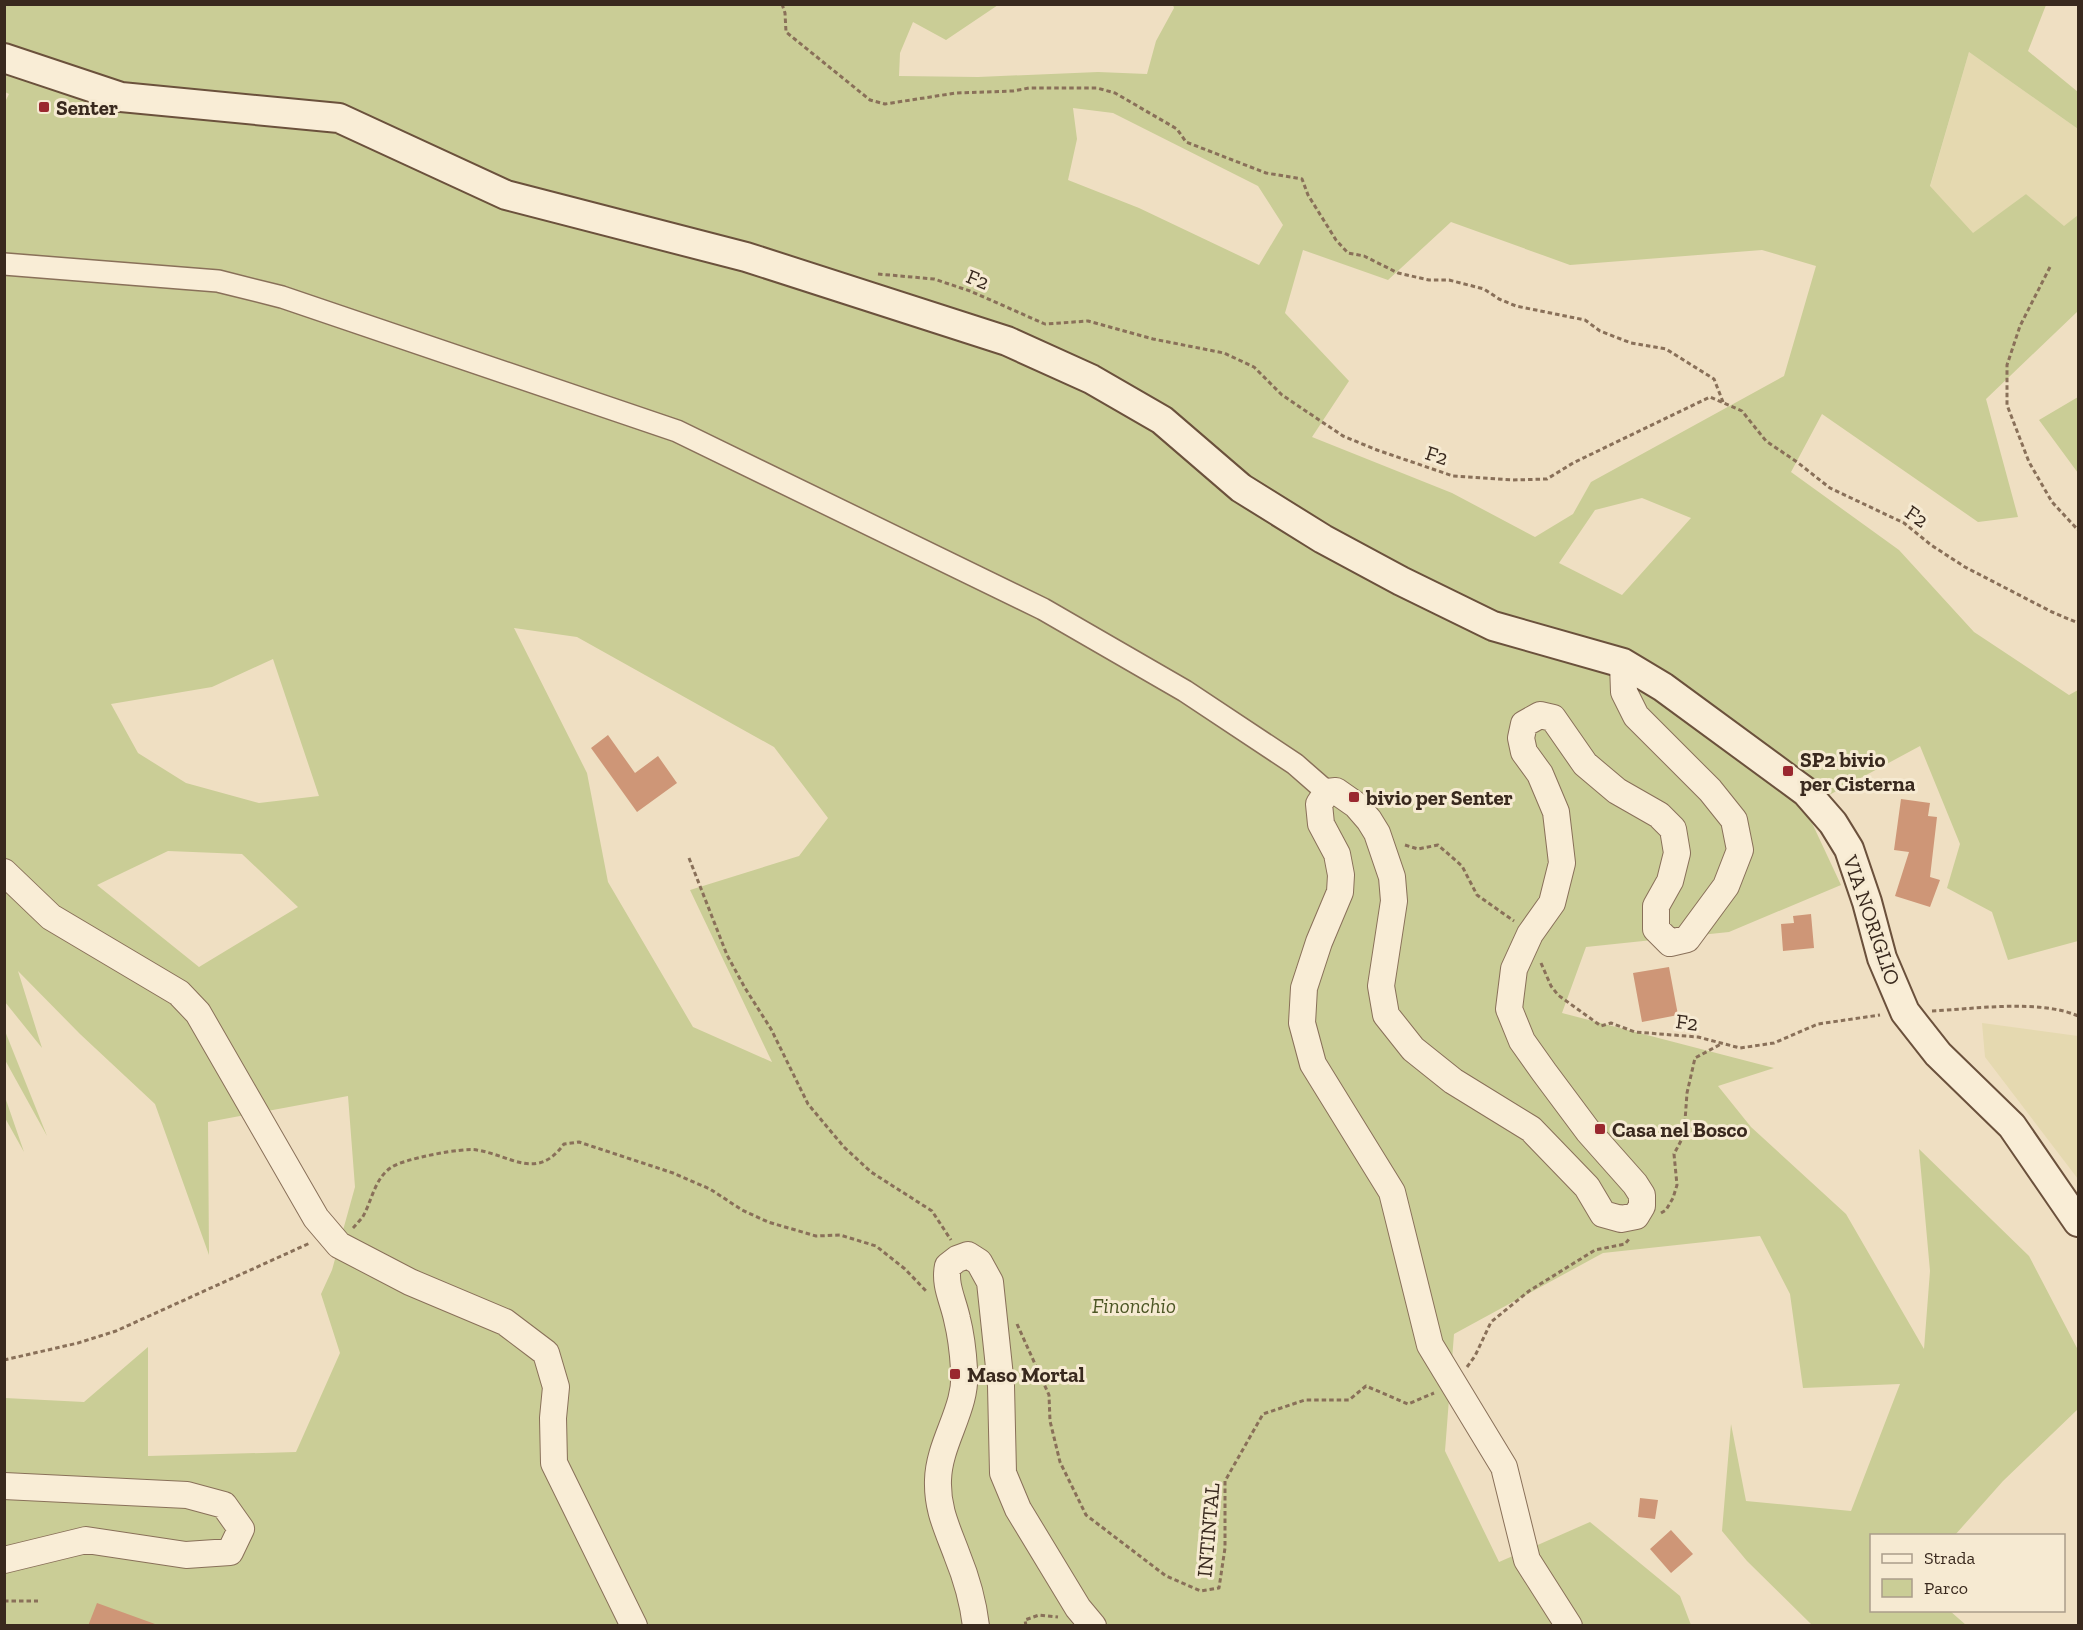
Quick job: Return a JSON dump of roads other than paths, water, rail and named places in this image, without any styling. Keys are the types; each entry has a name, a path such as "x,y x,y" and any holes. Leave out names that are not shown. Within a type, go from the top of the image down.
{"main road":[{"name":"VIA NORIGLIO","path":"4,58 122,97 339,118 506,195 746,257 1007,341 1091,379 1162,420 1240,488 1323,539 1391,576 1493,626 1623,663 1664,687 1779,771 1806,792 1833,823 1849,849 1867,902 1882,958 1905,1012 1938,1054 2012,1126 2079,1222"}],"street":[{"path":"4,264 218,281 282,297 676,431 1043,609 1185,692 1295,764 1327,792 1336,791 1356,805 1377,833 1392,877 1394,901 1381,986 1386,1015 1413,1049 1453,1082 1531,1129 1587,1187 1603,1214 1621,1219 1636,1216 1642,1206 1642,1195 1588,1131 1544,1072 1522,1041 1509,1008 1514,969 1530,934 1552,903 1562,863 1556,812 1540,774 1524,752 1521,738 1524,724 1540,715 1553,717 1585,764 1617,791 1659,815 1673,829 1677,853 1670,880 1656,906 1656,929 1670,943 1687,939 1726,886 1740,850 1734,820 1710,790 1636,716 1624,692 1623,663"},
{"path":"1327,792 1319,804 1321,824 1337,854 1341,875 1340,892 1319,942 1304,988 1302,1023 1313,1064 1392,1192 1430,1346 1504,1467 1527,1560 1569,1626"},
{"path":"4,872 51,917 179,993 198,1013 316,1218 339,1245 410,1282 505,1323 546,1353 556,1387 554,1463 634,1626"},
{"path":"976,1626 974,1608 958,1556 943,1521 938,1498 942,1453 958,1413 965,1372 957,1318 945,1278 948,1266 968,1255 979,1262 990,1282 1001,1386 1004,1473 1018,1509 1078,1608 1093,1626"},
{"path":"4,1486 187,1495 224,1505 241,1529 230,1552 186,1556 86,1540 4,1560"}],"place":[{"name":"Senter","path":"44,107"},
{"name":"SP2 bivio per Cisterna","path":"1788,771"},
{"name":"bivio per Senter","path":"1354,797"},
{"name":"Casa nel Bosco","path":"1600,1129"},
{"name":"Maso Mortal","path":"955,1374"}],"park label":[{"name":"Finonchio","path":"1134,1305"}]}
